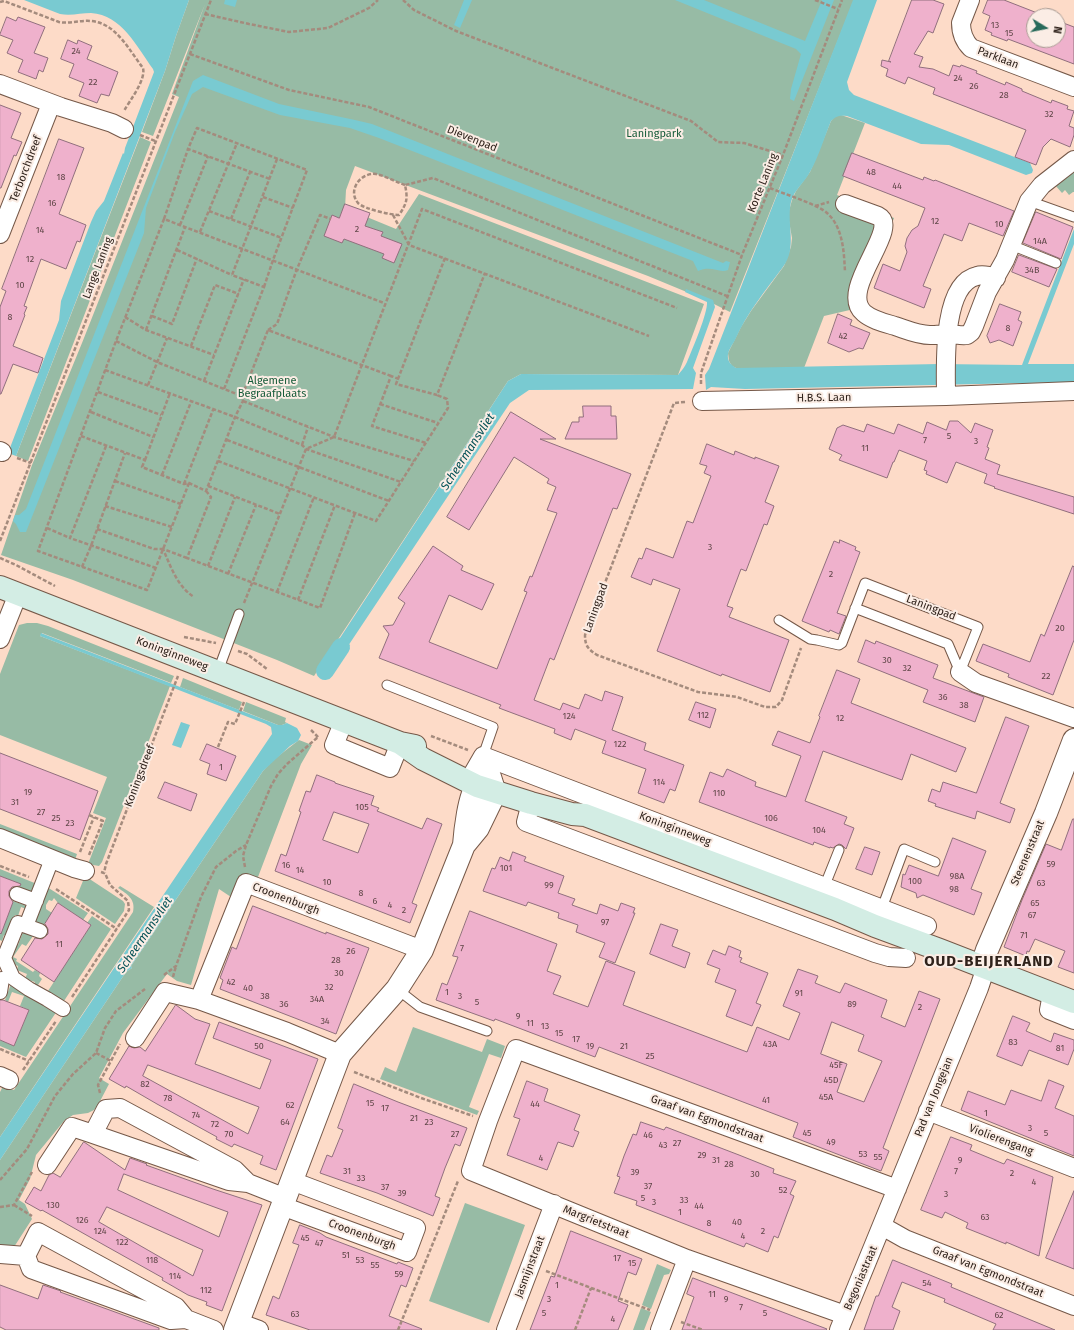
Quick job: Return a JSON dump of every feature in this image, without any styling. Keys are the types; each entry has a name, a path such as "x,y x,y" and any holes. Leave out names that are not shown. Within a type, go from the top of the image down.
{"main road":[{"name":"Koninginneweg","path":"9,590 344,720 400,743 423,759 566,802 576,807 585,815"},
{"name":"Koninginneweg","path":"481,777 531,804 572,814 585,815 659,833 826,900 878,917 984,967 1074,1002"}],"street":[{"name":"Parklaan","path":"970,0 961,23 961,27 965,41 971,48 1074,87"},
{"path":"0,84 51,104 120,127"},
{"name":"Terborchdreef","path":"0,234 51,104"},
{"path":"845,204 878,216 882,218 885,223 884,231 859,287 858,300 862,311 874,319 911,332 931,335 948,334 964,336 971,332 1030,201 1042,184 1069,164"},
{"path":"946,393 949,321 953,304 962,287 967,282 977,276 996,278"},
{"name":"H.B.S. Laan","path":"702,401 946,393 1074,391"},
{"path":"0,639 9,590"},
{"path":"960,672 976,683 1074,718"},
{"name":"Steenenstraat","path":"984,967 987,950 1046,813 1074,740"},
{"path":"259,1330 236,1326 340,1054 397,989 422,950 464,845 466,823 471,801 481,777"},
{"name":"Koninginneweg","path":"481,777 659,833"},
{"path":"531,804 526,822 889,957 906,958"},
{"path":"0,838 52,859 82,862"},
{"path":"26,926 52,859"},
{"name":"Croonenburgh","path":"199,1000 246,883 422,950"},
{"path":"16,894 36,901"},
{"path":"825,934 826,900"},
{"name":"Koninginneweg","path":"878,917 927,926"},
{"path":"40,931 18,923 4,949 4,982 29,989 64,1009"},
{"name":"Pad van Jongejan","path":"882,1226 981,983 984,967"},
{"path":"135,1038 165,992 199,1000 287,1032 340,1054"},
{"path":"1052,994 1050,1010 1074,1020"},
{"name":"Graaf van Egmondstraat","path":"488,1121 516,1049 897,1189"},
{"name":"Croonenburgh","path":"106,1109 120,1108 235,1170 248,1183"},
{"path":"93,1134 106,1109"},
{"name":"Violierengang","path":"928,1111 1074,1168"},
{"path":"471,1171 488,1121"},
{"name":"Croonenburgh","path":"46,1166 72,1127 228,1181 248,1183 287,1195 416,1228 406,1252 287,1195"},
{"name":"Margrietstraat","path":"471,1171 842,1323"},
{"name":"Jasmijnstraat","path":"506,1330 554,1204"},
{"name":"Graaf van Egmondstraat","path":"882,1226 904,1239 1074,1306"},
{"name":"Begoniastraat","path":"842,1323 882,1226"},
{"path":"186,1318 171,1320 31,1269 26,1256 38,1232 176,1307 186,1318 214,1330"},
{"path":"0,1254 26,1256"},
{"path":"663,1323 687,1259"}],"lane":[{"path":"1030,201 1074,217"},
{"path":"1011,245 1056,263"},
{"name":"Laningpad","path":"780,620 810,639 838,645 842,643 865,583 978,627 960,672"},
{"path":"855,608 948,644 960,672"},
{"path":"218,672 239,614"},
{"path":"387,685 493,726 481,777"},
{"path":"878,917 904,849 935,862"},
{"path":"826,900 839,850"},
{"path":"397,989 420,1007 487,1031"}],"path":[{"name":"Lange Laning","path":"0,541 211,0"},
{"path":"206,14 289,32 328,28 369,8 378,0"},
{"path":"403,0 414,10 456,31 691,121 718,142 744,143 783,155"},
{"path":"815,0 838,9"},
{"name":"Korte Laning","path":"701,373 742,255 783,155 842,0"},
{"path":"0,2 4,1 59,22 69,23 94,21 105,25 114,31 143,68 144,73 120,127"},
{"name":"Dievenpad","path":"190,54 289,90 369,107 742,255"},
{"path":"189,483 147,590 38,551 197,128 307,170 264,287 224,389"},
{"path":"146,138 156,141"},
{"path":"200,232 237,143"},
{"path":"188,149 270,179"},
{"path":"180,225 208,156"},
{"path":"232,274 277,159"},
{"path":"231,219 250,172"},
{"path":"405,185 408,196 405,206 399,215 393,215 363,206 358,202 355,194 356,186 360,179 367,175 376,174 405,185 432,178 727,296"},
{"path":"770,188 819,208 833,219 841,238 844,252 845,275"},
{"path":"263,197 293,208"},
{"path":"239,614 306,449 334,437 384,303 409,245 422,209 677,308"},
{"path":"209,211 282,238"},
{"path":"206,491 227,440 234,417 243,401 242,396 268,330 277,324 297,269 320,215 330,219"},
{"path":"393,215 409,245 649,336"},
{"path":"164,219 384,303"},
{"path":"146,330 185,227"},
{"path":"177,250 264,287"},
{"path":"152,316 172,324 197,258"},
{"path":"218,462 376,521 448,408 446,399 437,395 396,384 445,258"},
{"path":"437,395 484,273"},
{"path":"204,381 244,279"},
{"path":"191,346 215,285 238,294"},
{"path":"125,317 146,330 214,355"},
{"path":"268,330 398,379"},
{"path":"148,385 167,338"},
{"path":"116,341 157,362 242,396"},
{"path":"106,370 234,417 302,445 306,449 401,482"},
{"path":"391,376 372,426 426,443"},
{"path":"98,392 161,415"},
{"path":"170,393 142,467 184,484 189,483 206,491 211,497 187,558"},
{"path":"243,401 334,437 414,461"},
{"name":"Laningpad","path":"702,401 674,403 585,635 585,644 588,650 597,655 698,692 737,697 765,706 776,707 782,700 801,648 810,639"},
{"path":"162,475 192,402"},
{"path":"380,404 438,423"},
{"path":"184,484 213,410"},
{"path":"90,412 153,437"},
{"path":"302,445 308,426"},
{"path":"82,436 145,460"},
{"path":"227,440 389,501"},
{"path":"70,538 106,446"},
{"path":"82,567 125,453"},
{"path":"22,460 31,463"},
{"path":"114,481 181,504"},
{"path":"208,486 280,514"},
{"path":"208,566 235,497"},
{"path":"277,592 314,497"},
{"path":"228,574 256,505"},
{"path":"298,600 335,505"},
{"path":"106,506 172,527"},
{"path":"97,529 154,549 163,549 320,608 355,513"},
{"path":"47,528 91,546 156,568"},
{"path":"163,549 176,578 194,598"},
{"name":"Koningsdreef","path":"104,872 177,679"},
{"path":"218,747 228,722 235,724 243,706"},
{"path":"246,883 247,875 243,856 271,786 278,774 287,764 318,737"},
{"path":"82,862 86,863 103,821 89,816"},
{"path":"82,862 94,817"},
{"path":"163,976 176,966 201,897 216,867 236,850 246,846"},
{"path":"5,1078 15,1082 128,913 129,904 126,899 110,885 104,872 82,862"},
{"path":"0,866 51,886 117,929"},
{"path":"0,1180 27,1149 55,1096 73,1074 96,1053 105,1028 116,1011 150,985"},
{"path":"106,1109 98,1084 123,1039 135,1038"},
{"path":"0,1049 29,1061"},
{"path":"96,1053 111,1061"},
{"path":"340,1054 356,1073 488,1121"},
{"path":"0,1207 14,1205 39,1161 46,1166"},
{"path":"398,1330 457,1182 471,1171"},
{"path":"542,1270 591,1288 663,1323 703,1330"},
{"path":"575,1330 591,1288"}],"green space":[{"name":"Algemene Begraafplaats","path":"189,0 854,0 730,312 706,300 648,276 355,166 346,190 345,208 396,229 419,194 704,304 678,375 521,374 508,381 314,676 73,580 1,555 32,465 179,97 172,94 205,4 153,136 142,132 165,71"},
{"path":"841,115 865,123 837,195 894,218 883,248 864,284 867,306 824,316 804,368 736,368 732,366 729,361 728,353 751,311 784,266 791,247 792,238 789,211 792,200 796,191 810,172 831,121 835,116"},
{"path":"140,137 151,142 28,461 16,456"},
{"path":"1074,166 1074,192 1069,195 1065,190 1062,193 1055,185"},
{"path":"37,623 48,626 174,676 171,683 42,633 40,636 170,686 102,862 99,866 88,864 106,818 93,813 107,777 0,735 0,674 19,625"},
{"path":"183,678 242,702 239,710 180,687"},
{"path":"246,702 286,718 285,722 287,723 278,725 243,711"},
{"path":"299,740 312,745 301,764 258,877 240,878 231,897 219,889 191,985 177,981 167,974 123,1033 99,1078 109,1084 98,1105 94,1110 88,1113 73,1115 64,1121 36,1155 30,1179 19,1200 25,1204 32,1219 14,1247 0,1246 0,1160 126,972 132,968 131,966 263,771 272,761"},
{"path":"0,824 77,854 75,860 0,831"},
{"path":"0,869 37,884 31,897 17,891 20,884 0,876"},
{"path":"85,876 123,901 125,904 124,911 115,924 76,898"},
{"path":"120,886 154,907 0,1137 0,1092 3,1086 14,1090 133,912 134,907 132,900 118,888"},
{"path":"47,887 88,913 83,920 58,903 54,898 52,901 49,900 46,905 46,909 52,913 44,925 33,921"},
{"path":"13,901 27,906 26,909 21,907 18,916 15,915 7,936 4,935 2,941 0,940 0,927 7,918"},
{"path":"92,916 111,929 62,1004 33,987 35,982 25,979 27,974 17,970 18,966 8,962 13,943 18,945 23,932 33,936 26,946 22,944 13,957 17,959 16,961 33,972 35,970 40,973 39,976 42,979 38,985 48,991 91,925 87,923"},
{"path":"11,984 24,992 24,994 44,1002 57,1011 26,1057 0,1046 0,1040 14,1046 29,1010 20,1006 24,996 12,992 8,1002 5,1000"},
{"path":"413,1027 482,1052 487,1039 505,1046 501,1058 489,1054 469,1107 479,1111 477,1115 380,1079 385,1067 396,1072"},
{"path":"465,1203 525,1225 489,1323 429,1301"},
{"path":"657,1264 671,1270 669,1274 664,1275 651,1309 642,1305"},
{"path":"641,1308 651,1312 644,1330 633,1330"}],"water":[{"path":"24,0 189,0 165,71 16,456 8,453 59,320 61,301 91,222 96,211 104,201 123,153 124,154 154,72 135,42 112,20 102,15 91,13 64,15"},
{"path":"225,0 237,0 235,7 224,4"},
{"path":"464,0 472,0 460,28 454,25"},
{"path":"675,0 704,0 805,41 822,0 834,0 794,101 790,99 791,89 801,54 796,49"},
{"path":"853,0 877,0 847,82 849,90 854,95 1030,163 1033,170 1032,173 1026,175 949,145 921,144 847,116 838,116 834,118 831,121 819,153 808,176 792,198 790,210 790,252 783,267 745,321 729,352 728,359 732,366 736,368 939,364 1022,365 1074,229 1074,244 1028,364 1074,364 1074,382 745,389 711,387 706,390 705,375 709,369"},
{"path":"203,75 279,104 372,124 723,263 726,261 730,262 728,270 721,271 703,269 698,271 693,261 379,138 350,128 280,115 203,87 192,94 175,132 146,208 144,233 26,532 20,532 13,521 15,515 19,515 26,509 193,81"},
{"path":"686,289 713,300 715,307 693,368 696,373 693,389 529,390 510,403 332,670 323,664 508,381 521,374 678,375 687,362 707,307 707,302 685,292"},
{"path":"41,633 278,725 287,723 297,728 301,735 298,741 290,746 263,771 131,966 132,968 126,972 0,1160 0,1137 272,734 271,727 266,724 40,636"},
{"path":"181,722 190,725 181,748 172,745"}],"building":[{"path":"912,0 933,0 944,4 933,33 928,31 914,54 923,57 919,67 933,69 949,76 953,65 960,67 961,65 1005,85 1006,82 1022,89 1022,91 1051,103 1052,100 1068,106 1067,109 1074,111 1069,126 1074,128 1074,135 1070,147 1051,139 1043,147 1036,165 1015,157 1026,130 933,94 935,88 908,77 905,84 886,76 888,69 881,66 882,60 891,62 889,61"},
{"path":"988,0 1004,0 1026,9 1026,46 991,35 992,33 985,30 990,16 983,13"},
{"path":"7,17 16,21 18,17 45,27 34,53 48,58 43,72 39,70 36,79 18,72 23,60 7,53 13,40 0,35"},
{"path":"1066,24 1074,27 1074,64 1032,48 1066,48"},
{"path":"68,40 77,44 78,40 92,46 87,59 118,72 109,96 101,94 97,103 79,96 84,83 69,77 74,64 61,59"},
{"path":"0,105 21,113 11,138 22,142 16,156 14,155 1,188 0,188"},
{"path":"59,139 84,148 59,214 86,225 80,242 77,241 66,269 41,259 24,306 27,307 24,314 25,315 13,346 43,358 38,373 13,364 0,394 0,307 6,291 2,289"},
{"path":"852,153 923,180 924,177 934,181 935,180 1014,211 1003,236 969,223 962,241 944,234 923,286 931,289 924,308 874,288 883,264 900,271 907,252 905,246 907,238 912,230 918,226 925,208 843,176"},
{"path":"345,204 370,213 365,226 383,232 381,236 402,244 394,263 382,258 384,254 344,239 342,243 324,236 332,215 339,218"},
{"path":"1036,212 1073,227 1061,259 1023,243"},
{"path":"1019,255 1057,269 1049,287 1012,272"},
{"path":"1000,304 1021,312 1018,320 1022,322 1013,346 999,340 990,343 987,336"},
{"path":"838,314 852,320 850,325 870,333 863,349 859,348 849,352 828,343"},
{"path":"583,406 611,406 611,416 616,416 617,439 565,439 572,422 579,422 579,417 583,417"},
{"path":"511,412 556,439 540,439 631,474 617,509 613,508 554,660 550,658 534,700 560,710 563,703 579,709 585,694 602,701 605,691 623,697 612,730 646,743 644,750 684,765 675,791 670,789 664,803 638,793 646,769 602,753 606,741 575,729 571,740 554,733 555,729 499,708 501,705 379,658 389,634 383,626 393,625 405,603 398,598 433,546 463,566 461,570 494,584 482,610 449,595 429,642 497,669 527,592 524,591 530,576 532,577 557,513 547,510 556,487 547,483 549,479 514,457 469,530 447,517"},
{"path":"950,421 958,421 971,433 975,423 993,430 987,447 989,448 985,459 1000,465 997,474 1074,497 1074,514 994,488 995,487 984,483 987,474 956,462 947,483 926,474 927,471 924,470 927,461 899,450 887,478 839,460 842,455 829,449 837,428 843,425 864,432 867,424 894,434 898,424 923,434 927,422 946,430"},
{"path":"707,444 734,455 735,451 779,466 765,502 774,506 767,525 764,524 746,571 741,569 727,606 733,608 729,617 789,640 770,692 722,674 721,676 657,651 680,589 653,579 651,585 631,577 639,558 642,559 646,548 673,558 687,521 693,523 711,476 704,473 707,466 700,464"},
{"path":"840,540 856,547 855,550 860,552 837,613 846,616 839,634 830,630 829,632 802,621 834,541 839,543"},
{"path":"1073,566 1074,640 1053,695 1008,677 1009,674 976,661 983,644 1030,662 1041,634 1044,636"},
{"path":"866,640 875,644 876,641 938,665 933,678 984,697 975,722 923,702 928,690 858,662"},
{"path":"837,670 860,679 851,703 966,748 956,772 911,754 902,780 823,751 805,801 847,817 844,824 854,828 846,849 839,844 833,848 814,842 813,845 699,802 710,772 723,777 727,769 756,782 755,786 786,797 801,756 772,745 778,731 810,743"},
{"path":"696,702 716,709 710,728 689,720"},
{"path":"1006,717 1029,726 1000,803 1015,809 1010,823 977,811 975,819 935,806 936,804 928,801 932,789 940,792 943,782 976,793"},
{"path":"207,744 236,756 226,781 207,774 210,764 200,760"},
{"path":"0,753 98,791 80,840 0,809"},
{"path":"317,775 335,783 374,796 371,805 379,808 377,811 422,829 427,818 442,824 412,903 417,905 410,923 275,871 281,854 286,856 301,812 299,811 306,791 310,792","holes":["334,812 369,824 358,853 323,840"]},
{"path":"165,782 197,794 191,811 158,798"},
{"path":"1073,819 1074,973 1058,967 1065,951 1035,939 1029,952 1027,951 1026,956 1004,947 1046,844 1061,850"},
{"path":"953,838 986,851 971,889 982,893 974,915 923,895 917,898 916,893 901,887 903,874 905,875 909,865 938,876"},
{"path":"865,847 880,852 872,875 856,869"},
{"path":"513,852 526,857 524,861 564,876 558,893 575,899 572,905 597,914 600,904 618,911 621,903 635,908 633,913 635,913 615,963 599,957 605,943 576,932 578,925 558,918 559,913 528,902 526,906 483,891 492,868 495,869 500,857 509,861"},
{"path":"0,876 21,884 20,886 12,887 9,891 9,896 13,902 1,934 0,933"},
{"path":"58,903 91,925 54,982 21,960 35,938 42,939 48,934 48,929 45,924"},
{"path":"253,906 326,934 326,932 369,948 336,1034 220,989 223,980 220,978 232,947 236,949"},
{"path":"470,911 557,944 547,971 561,976 553,994 588,1007 606,961 635,972 623,1005 747,1052 757,1027 789,1040 800,1013 783,1006 798,969 818,976 815,983 840,993 845,983 887,1000 881,1017 905,1027 919,991 940,999 883,1148 889,1151 881,1171 793,1137 798,1123 599,1047 595,1057 495,1019 494,1021 436,1000 442,983 447,985 458,957 453,956","holes":["832,1022 864,1035 858,1051 882,1061 864,1102 837,1092 847,1064 821,1054"]},
{"path":"661,924 678,930 672,946 690,953 685,968 650,954"},
{"path":"729,946 741,951 739,957 742,958 740,962 768,973 756,1003 761,1005 752,1026 726,1016 736,990 715,982 720,969 707,964 713,950 725,955"},
{"path":"0,1000 29,1010 14,1046 0,1040"},
{"path":"176,1005 195,1019 210,1024 195,1064 260,1089 271,1060 213,1038 219,1022 318,1059 276,1170 260,1164 263,1156 234,1144 232,1147 216,1139 217,1137 126,1086 125,1088 109,1079 129,1046 134,1048 140,1047 145,1051","holes":["148,1065 259,1107 248,1134 143,1076"]},
{"path":"1013,1016 1030,1023 1026,1031 1051,1042 1054,1033 1074,1040 1074,1049 1068,1065 1029,1050 1022,1066 997,1056"},
{"path":"1049,1080 1064,1086 1055,1108 1074,1116 1074,1156 961,1110 968,1091 1005,1105 1011,1090 1041,1101"},
{"path":"527,1081 548,1089 544,1101 580,1115 574,1130 579,1132 573,1147 558,1142 547,1170 507,1155 520,1119 514,1117"},
{"path":"354,1084 467,1128 460,1146 455,1144 445,1168 435,1196 440,1198 433,1216 377,1193 320,1173 327,1155 332,1157 343,1130 338,1128"},
{"path":"641,1122 664,1130 666,1127 774,1169 773,1173 796,1181 790,1194 794,1196 778,1238 774,1236 768,1252 746,1243 744,1247 636,1205 637,1201 614,1193 620,1177 617,1176 624,1156 633,1134 636,1135"},
{"path":"951,1137 972,1145 970,1150 1004,1164 1007,1159 1053,1177 1039,1256 1006,1242 1006,1244 966,1228 968,1223 945,1212 942,1218 921,1210"},
{"path":"84,1142 125,1170 130,1158 213,1189 262,1205 222,1311 206,1305 207,1302 188,1295 162,1280 163,1278 25,1202 34,1187 41,1191 49,1175 53,1173 60,1177","holes":["124,1174 228,1212 219,1237 118,1190","107,1207 203,1250 193,1276 99,1222"]},
{"path":"1074,1191 1074,1269 1046,1258"},
{"path":"300,1225 326,1237 397,1264 398,1262 413,1268 406,1287 401,1285 389,1316 422,1329 310,1330 266,1315 273,1296 279,1299 299,1245 293,1243"},
{"path":"571,1231 642,1259 636,1275 628,1272 618,1301 628,1305 618,1330 530,1330 551,1276 554,1277"},
{"path":"893,1260 952,1284 951,1287 1055,1330 993,1330 996,1324 944,1302 945,1299 902,1282 892,1307 900,1311 893,1330 864,1330 876,1296 878,1296"},
{"path":"693,1278 827,1329 682,1330 694,1297 687,1294"},
{"path":"0,1285 38,1299 43,1285 159,1328 159,1330 6,1330 0,1327"}],"waterway":[{"name":"Scheermansvliet","path":"325,671 341,647"}],"district":[{"name":"OUD-BEIJERLAND","path":"989,962"}],"park label":[{"name":"Laningpark","path":"654,134"}]}
